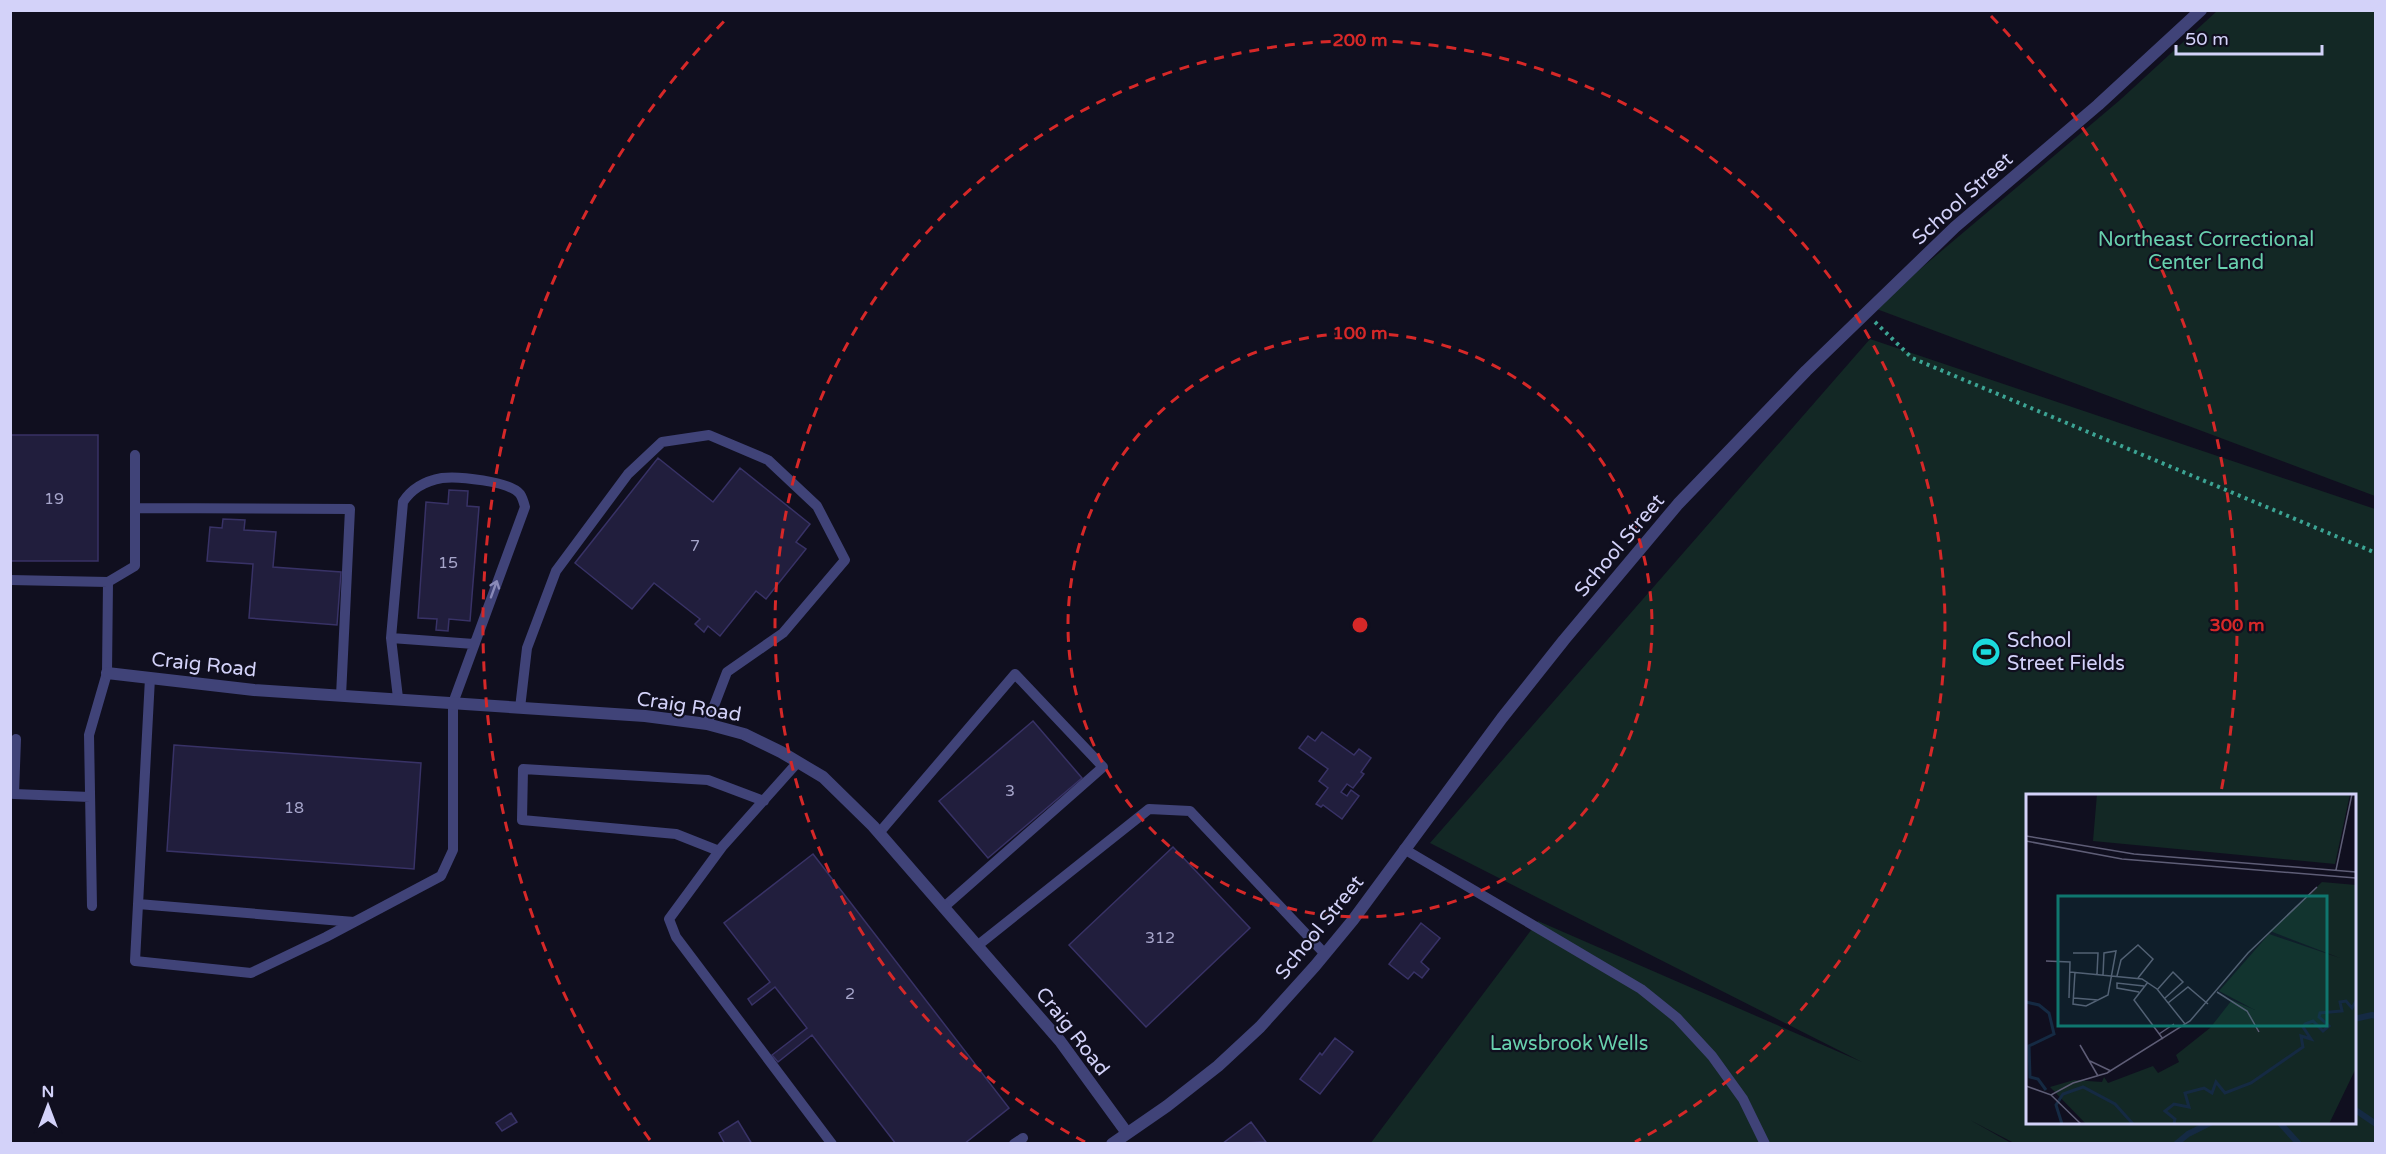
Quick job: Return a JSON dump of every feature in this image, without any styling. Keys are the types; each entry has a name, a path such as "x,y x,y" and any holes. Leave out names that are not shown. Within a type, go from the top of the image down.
{"street":[{"name":"School Street","path":"1112,1143 1167,1106 1218,1066 1260,1028 1353,920 1404,849 1564,640 1678,504 1806,371 1956,227 2098,105 2201,10"},
{"name":"Craig Road","path":"107,673 254,690 645,716 708,724 744,734 823,777 879,833 1060,1041 1127,1133"}],"lane":[{"path":"520,708 527,648 556,571 628,474 662,442 709,435 768,460 817,506 845,560 783,633 727,672 708,724"},
{"path":"10,580 108,582 135,566 135,455"},
{"path":"150,678 135,961 251,973 355,922 441,876 453,850 453,703 525,507 520,494 510,486 443,478 410,491 403,502 391,638 398,698"},
{"path":"135,508 350,509 341,696"},
{"path":"93,906 89,735 107,673 108,582"},
{"path":"391,638 474,644"},
{"path":"879,833 1016,674 1103,767 944,907"},
{"path":"16,739 14,794 90,797"},
{"path":"798,762 719,851 669,919 676,937 832,1143"},
{"path":"719,851 676,834 522,820 523,769 708,780 764,801"},
{"path":"977,946 1149,808 1190,810 1325,954"},
{"path":"1404,849 1641,989 1677,1018 1712,1056 1743,1099 1766,1143"},
{"path":"138,904 355,922"}],"path":[{"path":"1867,314 1912,358 2376,554"}],"green space":[{"name":"Northeast Correctional Center Land","path":"2217,11 2375,11 2375,496 1874,308 2120,100"},
{"name":"School Street Fields","path":"1870,339 2375,509 2375,1143 2014,1143 1970,1120 2011,1143 1370,1144 1538,921 1862,1062 1430,843"}],"building":[{"path":"10,435 98,435 98,561 10,561"},
{"path":"658,458 713,502 740,468 810,524 796,542 806,549 766,599 756,591 720,636 708,626 704,632 695,624 700,619 654,583 632,609 575,563"},
{"path":"449,490 468,491 467,506 479,507 470,621 449,619 448,631 436,630 437,619 418,618 426,502 448,504"},
{"path":"223,519 245,520 244,530 276,532 273,567 341,572 337,625 249,618 253,564 207,561 210,527 222,528"},
{"path":"1033,721 1082,778 988,858 939,801"},
{"path":"1322,732 1354,755 1359,749 1371,758 1361,772 1364,774 1353,788 1347,784 1341,792 1347,796 1351,790 1359,796 1342,819 1323,805 1321,807 1316,804 1328,788 1319,781 1328,769 1299,748 1308,736 1315,741"},
{"path":"174,745 421,763 414,869 167,851"},
{"path":"1173,847 1250,928 1146,1027 1069,945"},
{"path":"813,854 1009,1108 964,1144 896,1144 812,1035 778,1062 772,1055 807,1028 775,987 752,1005 748,999 770,982 724,923"},
{"path":"1421,923 1440,938 1421,962 1429,969 1422,978 1414,972 1408,979 1389,964"},
{"path":"1335,1038 1353,1052 1320,1094 1300,1079"},
{"path":"511,1113 517,1122 502,1131 496,1123"},
{"path":"738,1121 752,1144 725,1144 719,1133"},
{"path":"1251,1122 1266,1142 1222,1144"}],"waterway":[{"path":"2356,1019 2376,1016"},
{"path":"2356,1110 2376,1124"},
{"path":"2176,1144 2188,1134 2208,1124"},
{"path":"2281,1124 2299,1144"}],"place":[{"name":"School Street Fields","path":"1986,652"}],"park label":[{"name":"Lawsbrook Wells","path":"1569,1043"}]}
